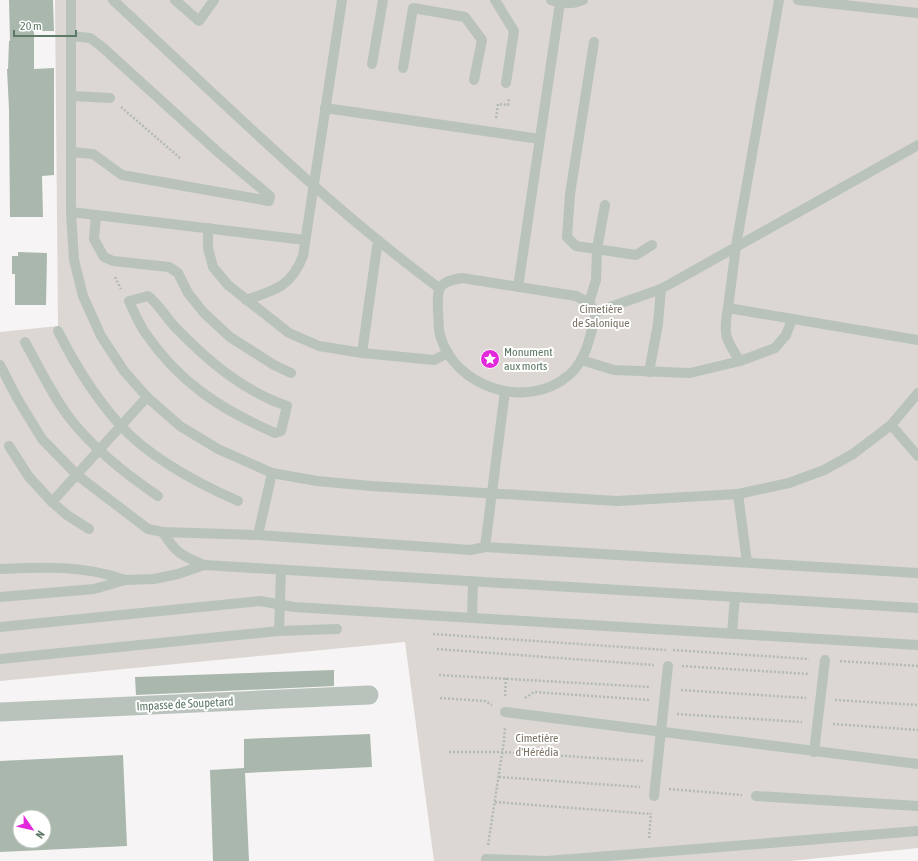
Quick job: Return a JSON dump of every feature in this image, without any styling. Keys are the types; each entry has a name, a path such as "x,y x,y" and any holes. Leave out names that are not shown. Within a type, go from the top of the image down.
{"street":[{"name":"Impasse de Soupetard","path":"0,712 369,695"}],"lane":[{"path":"71,0 71,212 74,260 83,296 102,336 124,371 147,397 180,426 218,449 272,473 317,481 363,485 617,501 738,494 789,483 824,470 853,454 891,425 918,393"},
{"path":"113,0 313,184 378,240 439,288"},
{"path":"175,0 199,21 214,0"},
{"path":"246,300 270,291 287,282 297,271 303,256 342,0"},
{"path":"372,64 383,0"},
{"path":"495,0 514,30 506,83"},
{"path":"518,287 540,139 556,2 575,4 584,0"},
{"path":"740,360 730,346 724,329 736,246 779,0"},
{"path":"798,0 918,13"},
{"path":"403,68 411,4 465,18 482,40 474,80"},
{"path":"71,36 90,38 102,46 219,153 270,196 269,201 122,175 93,154 71,152"},
{"path":"594,42 570,194 567,237 576,246 636,255 652,245"},
{"path":"71,96 110,98"},
{"path":"325,108 540,139"},
{"path":"596,312 661,289 918,145"},
{"path":"589,302 596,280 598,249 605,205"},
{"path":"71,212 305,240"},
{"path":"96,215 94,239 104,257 113,261 169,267 178,273 188,293 204,313 230,336 274,365 291,373"},
{"path":"208,228 208,248 213,268 228,285 289,333 318,346 362,352 434,360 448,353"},
{"path":"362,352 378,240"},
{"path":"462,278 518,287 576,296 589,302 596,312 590,340 581,360 570,375 553,386 532,393 505,391 476,380 461,369 448,353 440,335 439,288 446,281 462,278"},
{"path":"649,372 658,324 661,289"},
{"path":"148,296 196,349 222,371 250,389 287,406 281,431 275,433 258,425 219,405 189,384 167,362 145,333 129,301 148,296"},
{"path":"728,308 918,340"},
{"path":"581,360 614,370 690,373 740,360 775,348 786,335 792,319"},
{"path":"58,331 75,365 121,426 149,451 213,490 238,501"},
{"path":"25,342 49,386 72,422 124,471 158,496"},
{"path":"0,365 17,398 42,439 77,475 148,529 163,532 258,535 471,550 485,547 918,573"},
{"path":"485,547 505,391"},
{"path":"52,502 147,397"},
{"path":"891,425 918,456"},
{"path":"9,446 28,477 52,502 67,515 89,529"},
{"path":"258,535 272,473"},
{"path":"738,494 747,562"},
{"path":"163,532 174,550 204,565 918,608"},
{"path":"0,597 94,589 125,580 154,579 178,574 204,565"},
{"path":"0,569 64,568 104,573 125,580"},
{"path":"279,631 281,570"},
{"path":"472,618 474,582"},
{"path":"732,633 736,597"},
{"path":"0,627 260,601 294,607 918,645"},
{"path":"0,659 279,631 337,629"},
{"path":"814,752 825,660"},
{"path":"655,792 668,666"},
{"path":"505,712 918,764"},
{"path":"756,796 918,806"},
{"path":"486,859 547,861 918,831"}],"path":[{"path":"494,132 498,104 508,105 510,90 506,83"},
{"path":"110,98 180,158"},
{"path":"113,261 116,281 129,301"},
{"path":"433,634 918,666"},
{"path":"437,649 668,666 823,674"},
{"path":"440,698 485,702 505,712 534,692 664,701"},
{"path":"663,713 918,730"},
{"path":"486,859 504,741"},
{"path":"449,752 503,752 658,762"},
{"path":"499,777 655,792 756,796"},
{"path":"651,852 648,833 655,792"},
{"path":"495,802 651,814"}],"green space":[{"name":"Cimetière de Salonique","path":"55,0 918,0 918,848 790,861 434,861 405,642 0,681 0,332 58,326"}],"building":[{"path":"9,0 53,0 54,31 34,31 34,69 54,68 54,175 42,176 43,217 10,217 7,69 10,41"},
{"path":"18,252 47,253 46,305 15,305 15,274 12,274 12,256 18,256"},
{"path":"334,670 334,686 136,695 135,677"},
{"path":"370,734 372,767 245,773 249,861 213,861 210,770 244,768 244,739"},
{"path":"123,755 127,846 0,852 0,761"}],"place":[{"name":"Monument aux morts","path":"490,359"}],"park label":[{"name":"Cimetière d'Hérédia","path":"537,745"}]}
